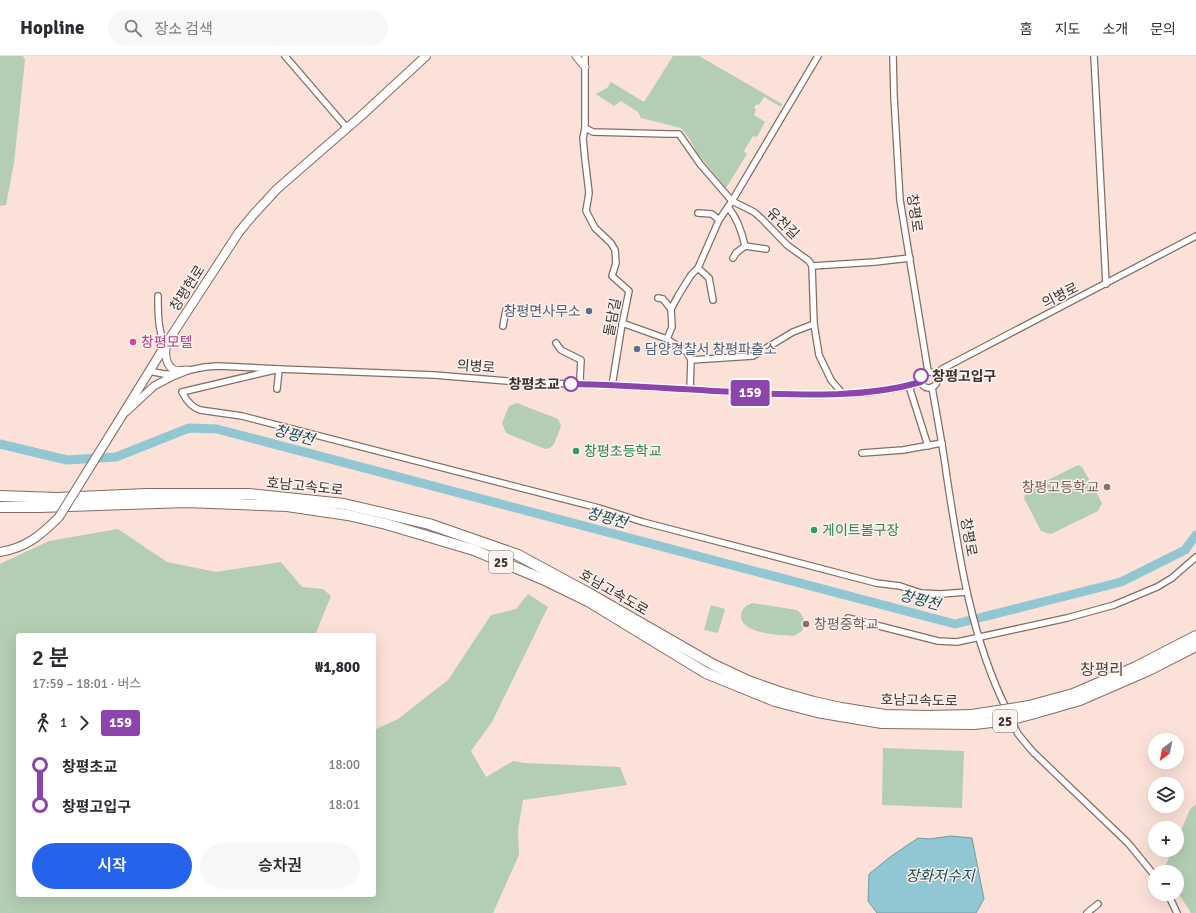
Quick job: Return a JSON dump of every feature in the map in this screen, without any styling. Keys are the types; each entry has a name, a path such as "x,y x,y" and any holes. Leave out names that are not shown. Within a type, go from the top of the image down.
{"highway":[{"name":"호남고속도로","path":"0,496 57,498 146,494 249,494 344,504 429,524 518,555 590,594 712,664 748,681 773,690 841,708 885,714 973,720"},
{"name":"호남고속도로","path":"0,507 194,502 287,506 326,511 370,520 474,550 547,581 588,601 706,673 775,701 816,712 882,723 973,720 1080,700 1149,670 1196,646"},
{"name":"호남고속도로","path":"1032,710 1136,667 1196,636"}],"main road":[{"name":"창평현로","path":"0,552 8,551 32,541 59,517 170,338 239,232 253,215 277,188 347,128 426,56"}],"street":[{"path":"285,56 347,128"},
{"path":"576,56 585,67"},
{"path":"585,56 585,128"},
{"path":"667,339 672,327 671,308 691,275 698,268 719,220 818,56"},
{"name":"창평로","path":"893,56 900,200 928,371"},
{"path":"1094,56 1106,284"},
{"name":"유천길","path":"585,128 593,132 679,134 700,164 732,200 754,212 787,245 809,261 812,266"},
{"name":"돌담길","path":"585,128 583,138 589,193 586,211 595,228 607,239 615,250 616,263 612,276 629,291 622,323 612,386"},
{"path":"728,207 741,230 745,246"},
{"path":"698,213 712,214 719,220"},
{"name":"의병로","path":"936,376 942,369 1196,236"},
{"path":"733,258 736,253 745,246 766,249"},
{"path":"843,394 831,380 819,355 814,324 812,266 910,258"},
{"path":"698,268 709,278 713,300"},
{"path":"158,296 159,323 165,346"},
{"path":"658,298 664,299 671,308"},
{"path":"503,326 506,310"},
{"path":"622,323 667,339 687,352 691,360 690,390"},
{"path":"691,360 753,356 793,332 814,324"},
{"path":"170,338 165,352 169,365 174,370 188,370"},
{"path":"556,343 561,350 580,360 581,384"},
{"name":"의병로","path":"149,371 174,374 188,370 218,366 280,370 434,375 530,383 581,384 799,395 864,393 909,386 921,382"},
{"path":"120,419 154,386 188,370"},
{"path":"277,389 280,370 182,392 193,407 200,410 242,416 599,508 651,524 876,583 900,586 921,593 968,594"},
{"path":"928,371 933,372 936,376 937,382 932,387 925,387 921,382 920,378 922,374 928,371"},
{"path":"909,386 928,446"},
{"name":"창평로","path":"932,387 953,518 968,594 978,637 998,694 1018,734 1037,757 1128,843 1148,867"},
{"path":"862,453 903,450 942,443"},
{"path":"848,618 938,641 957,642 1066,618 1114,604 1156,587 1172,578 1196,557"},
{"path":"1171,901 1177,913"},
{"path":"1087,913 1098,904"}],"green space":[{"path":"0,56 23,56 25,60 14,163 6,205 0,206"},
{"path":"673,56 699,56 782,104 781,107 764,97 759,105 757,104 754,108 756,109 754,115 765,122 757,137 753,136 744,151 747,154 726,188 697,153 689,138 681,128 641,118 638,112 621,101 614,106 596,94 607,88 611,82 644,102"},
{"path":"517,403 558,419 561,426 554,444 550,448 545,449 506,433 502,423 509,406"},
{"path":"1078,465 1082,467 1102,503 1098,511 1051,534 1041,531 1024,498 1026,491"},
{"path":"118,529 167,562 216,572 281,562 302,587 323,589 331,596 316,633 16,633 16,897 376,897 376,729 398,719 448,680 491,615 516,609 528,594 548,607 492,722 471,751 486,777 513,761 524,763 620,767 627,785 523,800 518,830 519,855 493,913 0,913 0,564 49,541"},
{"path":"752,603 797,610 802,615 804,620 802,631 794,636 788,636 763,632 748,627 743,623 741,614 747,605"},
{"path":"711,605 725,609 718,633 704,630"},
{"path":"883,748 964,751 962,808 882,805"},
{"path":"1196,804 1196,913 1191,913 1183,901 1184,865 1166,865 1169,857 1184,857 1184,823 1190,809"}],"water":[{"name":"장화저수지","path":"951,836 972,838 984,899 976,913 877,913 868,901 869,874 890,857 918,838 929,839"}],"waterway":[{"name":"창평천","path":"0,444 67,460 116,457 189,428 217,429 955,624 1121,582 1185,550 1196,535"}],"bus line":[{"name":"159","path":"571,384 799,395 851,394 909,386 921,382 921,376"}],"place":[{"name":"창평면사무소","path":"589,311"},
{"name":"창평모텔","path":"133,342"},
{"name":"담양경찰서 창평파출소","path":"637,349"},
{"name":"창평고입구","path":"921,376"},
{"name":"창평초교","path":"571,384"},
{"name":"창평초등학교","path":"576,451"},
{"name":"창평고등학교","path":"1107,487"},
{"name":"게이트볼구장","path":"814,530"},
{"name":"창평중학교","path":"806,624"}],"district":[{"name":"창평리","path":"1102,669"}]}
